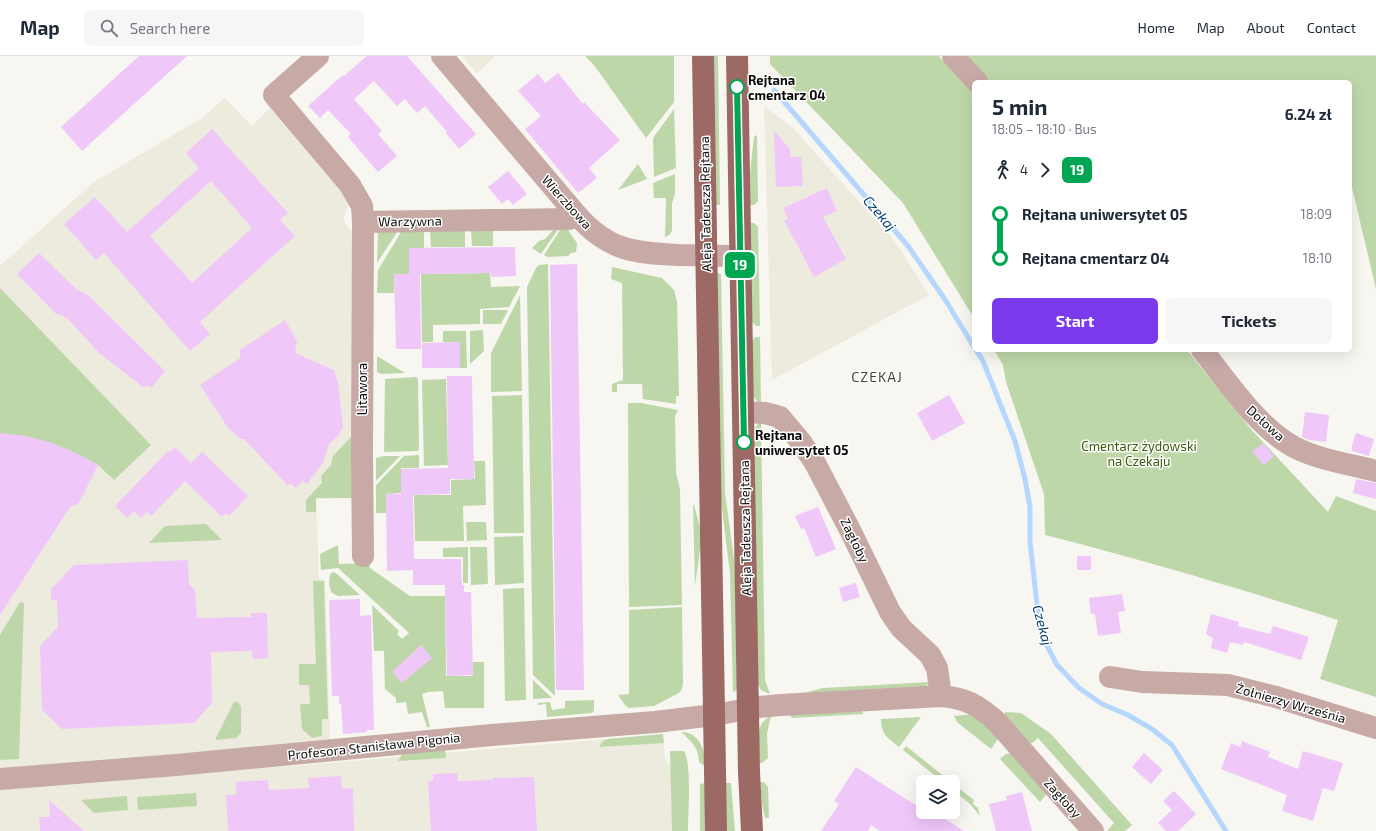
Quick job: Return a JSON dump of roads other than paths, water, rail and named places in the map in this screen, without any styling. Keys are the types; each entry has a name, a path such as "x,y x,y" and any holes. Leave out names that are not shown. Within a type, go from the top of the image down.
{"main road":[{"name":"Aleja Tadeusza Rejtana","path":"703,56 716,831"},
{"name":"Aleja Tadeusza Rejtana","path":"737,56 749,772 752,831"}],"street":[{"name":"Warzywna","path":"318,56 274,94 350,185 362,206 363,222 569,219 576,214"},
{"name":"Wierzbowa","path":"442,56 583,223 601,237 621,247 653,254 740,256"},
{"path":"953,56 975,80"},
{"name":"Litawora","path":"363,222 363,556"},
{"name":"Dołowa","path":"1204,352 1247,407 1281,439 1311,454 1376,471"},
{"name":"Zagłoby","path":"743,412 765,413 780,417 801,442 815,463 890,612 901,628 930,656 936,668 941,696"},
{"name":"Żołnierzy Września","path":"1110,677 1142,682 1228,685 1276,697 1376,728"},
{"name":"Zagłoby","path":"748,709 781,705 941,696 960,698 976,705 989,714 1093,831"},
{"name":"Profesora Stanisława Pigonia","path":"0,779 176,765 714,715 748,709"}],"waterway":[{"name":"Czekaj","path":"774,90 908,246 946,301 972,344"},
{"name":"Czekaj","path":"977,352 983,361 1015,441 1025,479 1030,507 1030,541 1037,605 1044,640 1057,665 1079,688 1102,704 1128,715 1152,729 1172,745 1226,831"}],"place":[{"name":"Rejtana cmentarz 04","path":"737,87"},
{"name":"Rejtana uniwersytet 05","path":"744,442"}],"district":[{"name":"CZEKAJ","path":"877,376"}],"park label":[{"name":"Cmentarz żydowski na Czekaju","path":"1139,454"}]}
